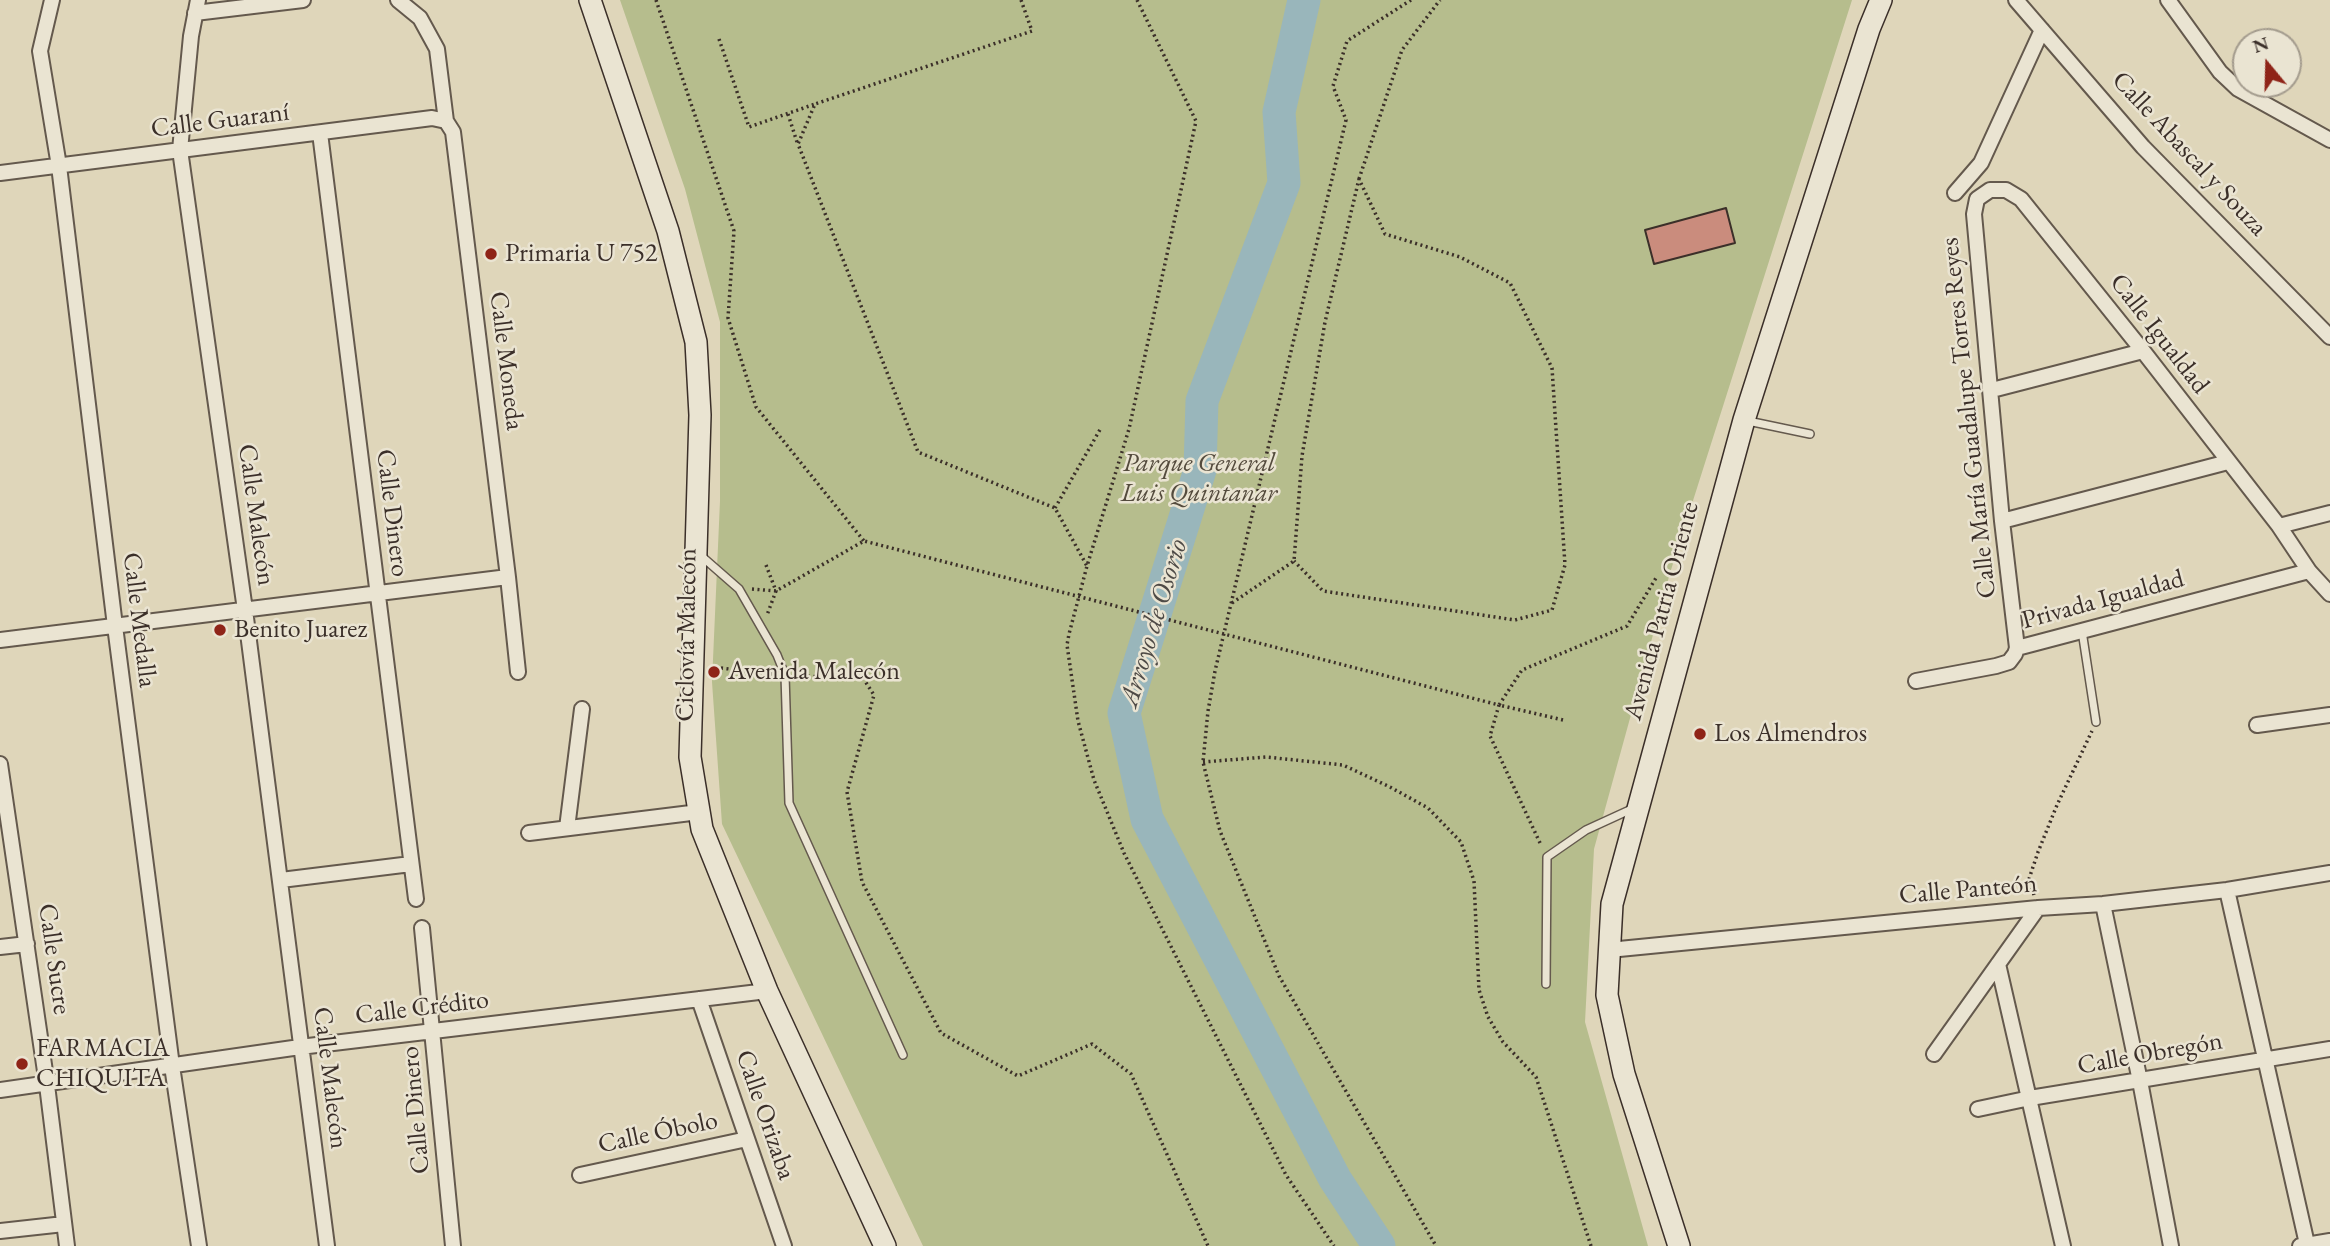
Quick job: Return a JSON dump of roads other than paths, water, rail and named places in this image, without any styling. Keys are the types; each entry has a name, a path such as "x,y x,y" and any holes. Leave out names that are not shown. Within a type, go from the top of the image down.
{"main road":[{"path":"590,0 667,231 696,342 701,415 690,757 702,829 767,991 884,1246"},
{"name":"Avenida Patria Oriente","path":"1679,1246 1625,1074 1607,995 1612,904 1744,420 1869,29 1881,0"}],"street":[{"name":"Calle Medalla","path":"52,0 40,51 59,166 172,1066 199,1246"},
{"path":"197,6 303,0"},
{"name":"Calle Moneda","path":"398,0 420,18 437,49 446,121 453,132 518,672"},
{"name":"Calle Abascal y Souza","path":"2016,0 2143,147 2330,337"},
{"path":"2168,0 2220,72 2238,89 2330,140"},
{"name":"Calle Malecón","path":"197,6 191,36 180,150 245,610 327,1246"},
{"path":"1955,193 1982,163 2042,30"},
{"name":"Calle Guaraní","path":"0,173 432,118 446,121"},
{"name":"Calle Dinero","path":"320,133 416,899"},
{"name":"Calle Igualdad","path":"1990,190 2006,190 2021,199 2143,351 2279,526 2309,571 2330,594"},
{"name":"Calle María Guadalupe Torres Reyes","path":"1990,190 1977,199 1974,214 2002,521 2017,648"},
{"path":"1992,390 2143,351"},
{"path":"2002,521 2228,462"},
{"path":"2279,526 2330,513"},
{"name":"Privada Igualdad","path":"1916,681 2009,662 2017,648 2309,571"},
{"path":"0,640 508,577"},
{"path":"567,828 582,709"},
{"path":"2257,725 2330,715"},
{"name":"Calle Sucre","path":"0,764 2,794 47,1085 67,1246"},
{"path":"529,833 699,812"},
{"path":"281,880 411,864"},
{"name":"Calle Panteón","path":"1609,950 2103,904 2227,890 2330,873"},
{"path":"2227,890 2303,1245 2330,1241"},
{"path":"2103,904 2171,1246"},
{"path":"1934,1054 2038,908"},
{"name":"Calle Dinero","path":"422,928 453,1246"},
{"path":"0,947 27,944"},
{"path":"1998,964 2063,1246"},
{"name":"Calle Crédito","path":"0,1090 300,1047 767,991"},
{"name":"Calle Orizaba","path":"699,999 784,1246"},
{"name":"Calle Obregón","path":"1978,1109 2030,1098 2330,1049"},
{"name":"Calle Óbolo","path":"580,1175 747,1139"},
{"path":"0,1231 64,1224"}],"lane":[{"path":"1744,420 1810,434"},
{"path":"696,551 740,589 778,655 785,675 789,803 903,1055"},
{"path":"2082,631 2096,722"},
{"path":"1546,984 1547,857 1586,830 1638,806"}],"waterway":[{"name":"Arroyo de Osorio","path":"1304,0 1279,112 1284,183 1202,401 1200,470 1124,713 1147,819 1335,1179 1379,1246"}],"place":[{"name":"Primaria U 752","path":"491,254"},
{"name":"Benito Juarez","path":"220,630"},
{"name":"Avenida Malecón","path":"714,672"},
{"name":"Los Almendros","path":"1700,734"},
{"name":"FARMACIA CHIQUITA","path":"22,1064"}],"park label":[{"name":"Parque General Luis Quintanar","path":"1199,479"}]}
